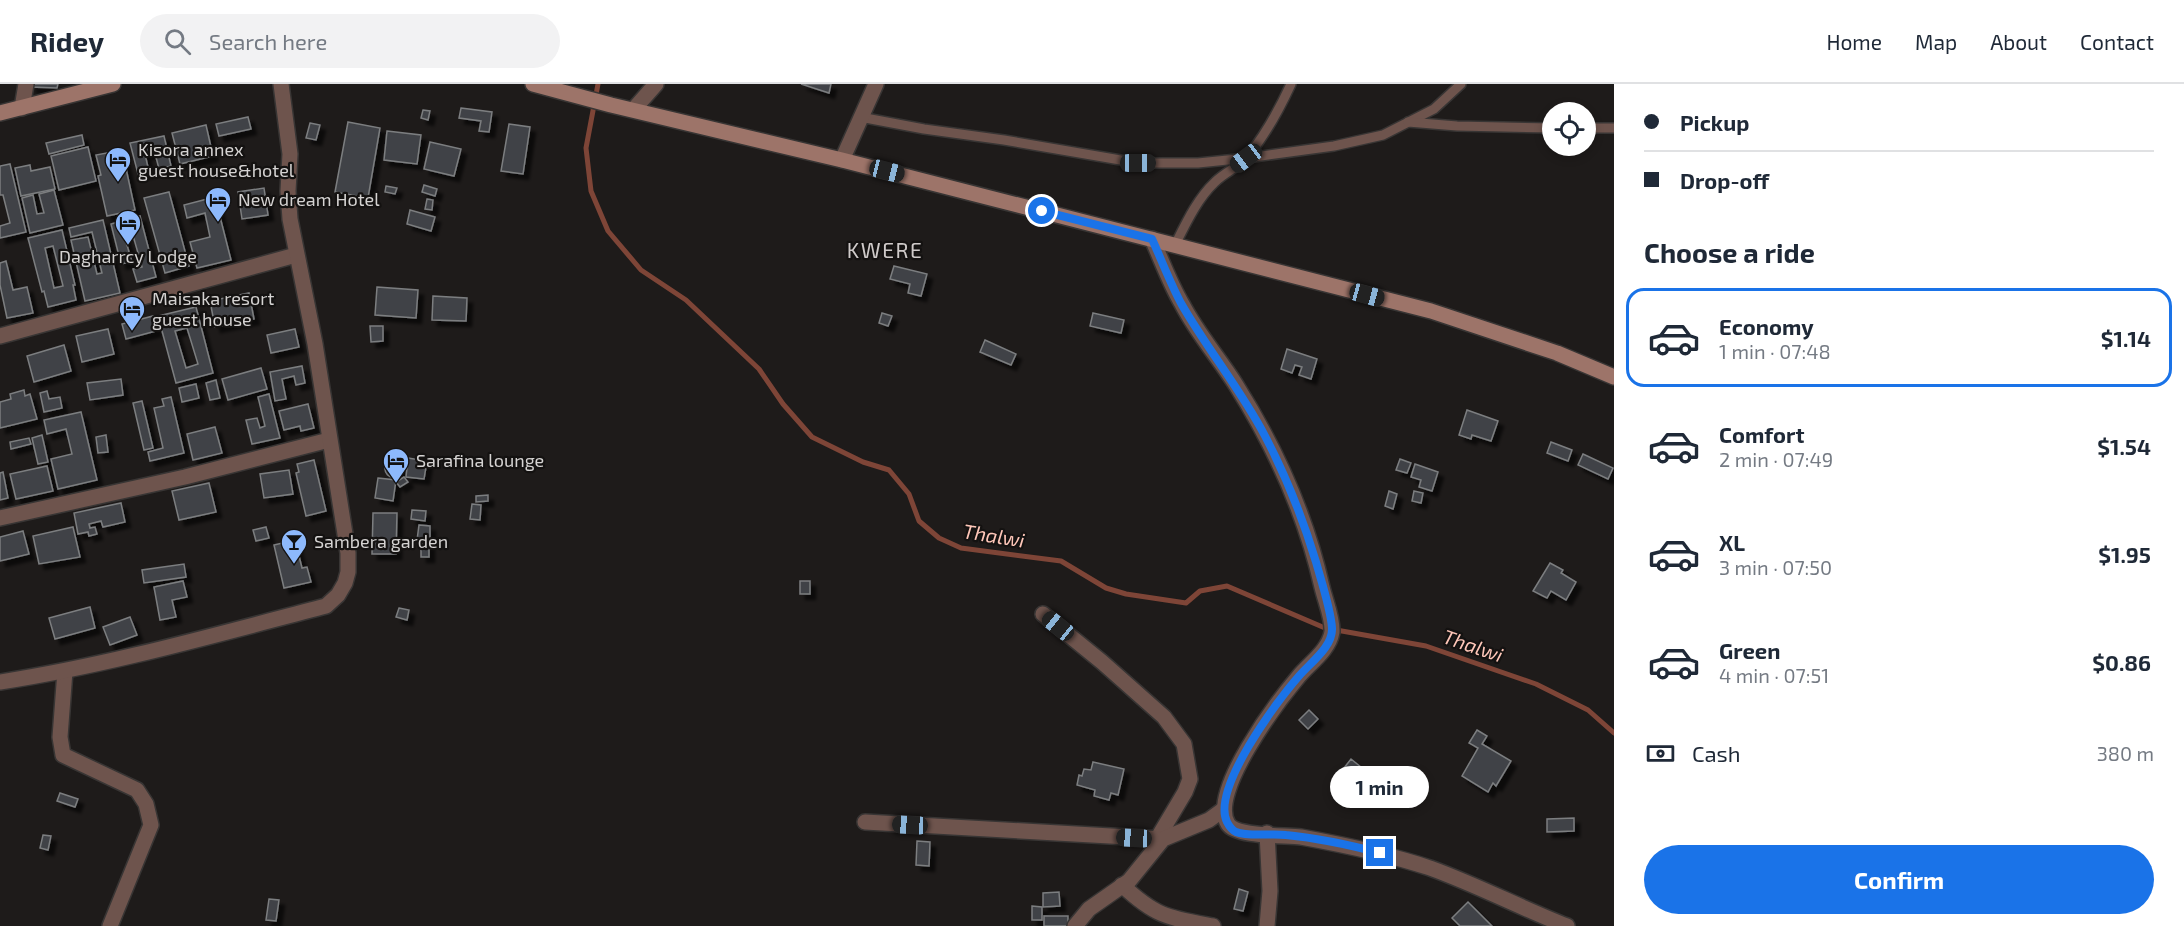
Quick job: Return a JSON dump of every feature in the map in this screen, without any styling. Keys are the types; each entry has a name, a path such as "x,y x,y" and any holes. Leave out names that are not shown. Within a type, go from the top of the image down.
{"street":[{"path":"22,108 26,84"},
{"path":"0,113 113,84"},
{"path":"0,682 64,671 326,606 333,602 345,583 348,572 348,553 342,509 315,344 288,206 290,154 281,84"},
{"path":"533,84 842,160 1431,311 1557,353 1614,377"},
{"path":"634,110 656,84"},
{"path":"842,160 876,84"},
{"path":"1152,239 1182,305 1237,387 1265,435 1280,467 1306,529 1332,630 1329,642 1293,684 1245,753 1230,781 1224,809 1228,825 1236,832 1287,835 1365,849 1430,868 1501,896 1536,914 1567,926"},
{"path":"0,336 296,255"},
{"path":"0,518 185,477 329,440"},
{"path":"1044,614 1164,717 1184,744 1190,779 1160,839 1129,881 1089,909 1075,926"},
{"path":"64,671 60,737 63,755 137,790 146,804 151,825 110,926"},
{"path":"865,822 1160,839 1209,820 1224,809"},
{"path":"1267,834 1270,891 1267,926"},
{"path":"1122,885 1142,904 1164,916 1213,926"}],"lane":[{"path":"1175,245 1187,220 1204,195 1216,181 1246,158 1274,120 1291,84"},
{"path":"860,117 1138,163 1198,163 1334,146 1383,135 1434,109 1461,84"},
{"path":"1408,122 1457,126 1542,128"},
{"path":"1596,128 1614,128"}],"building":[{"path":"31,84 58,84 57,88 31,87"},
{"path":"801,84 831,84 829,93"},
{"path":"461,108 492,112 489,132 479,131 481,121 459,118"},
{"path":"423,110 430,111 428,120 421,118"},
{"path":"248,117 251,129 219,136 216,124"},
{"path":"348,122 380,128 368,198 335,192"},
{"path":"310,123 320,125 316,140 306,138"},
{"path":"509,124 530,127 523,174 501,171"},
{"path":"206,125 213,156 180,164 172,133"},
{"path":"387,131 421,135 417,164 384,160"},
{"path":"82,135 84,145 49,154 46,143"},
{"path":"164,136 171,166 159,169 155,153 145,154 149,172 138,174 130,143"},
{"path":"430,142 461,149 454,176 424,169"},
{"path":"88,147 96,181 59,190 51,156"},
{"path":"122,150 135,210 107,216 96,155"},
{"path":"10,164 26,232 0,238 0,226 10,223 3,195 0,195 0,166"},
{"path":"30,165 31,171 50,167 55,189 21,196 15,168"},
{"path":"424,185 437,189 435,196 422,192"},
{"path":"386,186 397,188 395,194 385,192"},
{"path":"264,188 268,215 242,219 238,192"},
{"path":"54,190 63,225 30,233 22,198 33,195 37,214 44,213 39,194"},
{"path":"169,192 189,266 165,273 144,198"},
{"path":"215,197 231,260 197,268 190,242 210,237 205,213 187,218 184,205"},
{"path":"427,199 433,200 432,210 425,209"},
{"path":"410,210 435,217 431,231 407,224"},
{"path":"140,216 156,277 137,282 133,269 142,267 132,232 124,235 132,262 121,264 111,224"},
{"path":"103,220 120,293 85,301 71,240 88,237 97,274 102,273 92,232 71,237 69,228"},
{"path":"62,230 75,285 73,285 76,300 48,307 28,238","holes":["53,246 63,286 54,288 45,248"]},
{"path":"6,261 13,290 27,287 33,313 7,318 0,285 0,263"},
{"path":"894,266 927,274 921,296 908,293 910,284 890,279"},
{"path":"377,287 418,290 416,318 375,315"},
{"path":"249,293 254,319 215,327 210,301"},
{"path":"433,296 467,298 466,321 432,320"},
{"path":"196,307 213,373 176,383 158,316","holes":["187,328 198,364 186,368 175,331"]},
{"path":"882,313 892,316 888,326 879,323"},
{"path":"1093,313 1124,320 1121,333 1090,326"},
{"path":"153,316 156,331 126,339 122,324"},
{"path":"370,326 383,326 383,341 371,342"},
{"path":"108,329 114,354 82,362 76,336"},
{"path":"295,329 299,347 271,353 267,335"},
{"path":"985,340 1016,354 1011,365 980,352"},
{"path":"64,345 71,371 34,382 27,356"},
{"path":"1287,349 1317,359 1311,379 1299,375 1302,367 1295,365 1292,373 1281,369"},
{"path":"302,366 305,383 296,385 294,376 282,379 286,399 275,401 270,372"},
{"path":"261,368 267,389 228,400 222,379"},
{"path":"121,379 123,395 90,400 87,383"},
{"path":"216,380 220,398 210,400 206,383"},
{"path":"196,384 199,398 182,402 179,388"},
{"path":"24,390 25,396 30,394 37,419 0,428 0,402 11,399 10,394"},
{"path":"47,391 49,399 60,397 62,408 44,412 40,393"},
{"path":"269,394 280,438 252,444 246,420 257,418 260,428 265,426 258,397"},
{"path":"171,397 184,453 150,461 148,452 163,448 154,408 164,406 162,399"},
{"path":"142,401 153,448 144,450 133,403"},
{"path":"308,404 314,428 301,431 300,426 284,430 279,411"},
{"path":"1467,410 1498,421 1491,441 1472,435 1471,439 1459,435"},
{"path":"81,412 97,480 58,489 51,459 72,454 66,429 47,434 44,420"},
{"path":"215,427 222,453 193,460 187,434"},
{"path":"42,435 48,462 38,464 32,438"},
{"path":"106,435 108,452 98,453 96,437"},
{"path":"29,438 31,444 11,449 10,442"},
{"path":"1551,442 1572,450 1568,461 1547,453"},
{"path":"1583,454 1613,468 1608,479 1578,465"},
{"path":"408,458 427,461 424,479 406,477"},
{"path":"1400,459 1411,463 1407,473 1396,470"},
{"path":"314,460 326,511 306,516 296,473 299,472 297,464"},
{"path":"390,461 396,461 401,469 399,475 390,477 385,472 385,466"},
{"path":"1415,464 1438,472 1432,491 1419,487 1421,480 1411,477"},
{"path":"47,466 53,491 16,499 10,474"},
{"path":"289,470 293,494 264,498 260,474"},
{"path":"3,472 8,498 0,500 0,473"},
{"path":"404,477 408,482 400,487 396,482"},
{"path":"378,478 396,480 393,501 375,498"},
{"path":"209,483 216,512 179,520 172,491"},
{"path":"1389,491 1397,494 1393,509 1385,506"},
{"path":"1414,491 1423,493 1421,503 1412,501"},
{"path":"488,495 488,501 476,502 476,496"},
{"path":"121,503 125,522 103,527 101,521 89,524 90,528 95,527 97,534 89,536 88,532 78,534 74,513"},
{"path":"472,504 481,505 480,520 470,519"},
{"path":"412,510 426,511 425,521 411,519"},
{"path":"373,513 397,513 396,554 372,554"},
{"path":"419,525 430,526 430,541 417,540"},
{"path":"73,527 80,557 39,564 33,536"},
{"path":"266,527 269,538 256,541 253,530"},
{"path":"23,531 29,554 0,561 0,537"},
{"path":"295,540 302,568 307,567 311,582 284,588 274,545"},
{"path":"421,544 429,544 429,557 421,557"},
{"path":"1550,563 1563,570 1561,573 1576,582 1566,600 1551,591 1547,598 1533,591"},
{"path":"184,564 186,577 144,583 142,570"},
{"path":"183,581 187,597 172,600 176,617 160,620 154,587"},
{"path":"800,581 810,581 810,594 800,594"},
{"path":"90,607 95,628 55,639 49,618"},
{"path":"399,608 409,610 407,620 396,617"},
{"path":"130,617 137,635 110,645 103,627"},
{"path":"1309,710 1318,719 1308,729 1299,720"},
{"path":"1477,730 1487,736 1482,744 1511,761 1496,786 1493,783 1488,792 1462,776 1478,748 1469,743"},
{"path":"1351,759 1372,776 1365,785 1344,768"},
{"path":"1093,762 1124,769 1118,795 1111,793 1109,800 1094,796 1095,790 1077,785 1079,775 1082,776 1084,769 1091,770"},
{"path":"60,793 78,799 75,807 57,801"},
{"path":"1574,818 1574,831 1547,832 1547,819"},
{"path":"43,835 51,836 48,850 40,848"},
{"path":"917,841 930,842 929,866 916,865"},
{"path":"1239,889 1248,892 1243,911 1234,909"},
{"path":"1059,892 1060,906 1043,907 1043,893"},
{"path":"269,899 279,900 276,921 266,920"},
{"path":"1468,902 1492,926 1460,926 1452,918"},
{"path":"1032,906 1042,907 1042,920 1032,920"},
{"path":"1044,916 1068,916 1068,926 1044,926"}],"waterway":[{"name":"Thalwi","path":"598,84 586,148 591,191 608,231 641,270 686,300 759,369 783,404 812,437 863,462 889,470 909,494 919,521 939,538 961,548 1061,561 1106,588 1126,594 1186,603 1200,591 1227,586 1325,628 1426,646 1536,684 1588,710 1614,733"}],"place":[{"name":"Kisora annex guest house&hotel","path":"118,183"},
{"name":"New dream Hotel","path":"218,223"},
{"name":"Dagharrcy Lodge","path":"128,246"},
{"name":"Maisaka resort guest house","path":"132,332"},
{"name":"Sarafina lounge","path":"396,484"},
{"name":"Sambera garden","path":"294,565"}],"district":[{"name":"KWERE","path":"885,251"}],"route":[{"path":"1042,211 1152,239 1182,305 1237,387 1265,435 1306,529 1332,630 1329,642 1299,676 1245,753 1230,781 1226,797 1224,809 1228,825 1236,832 1246,834 1287,835 1380,853"}]}
